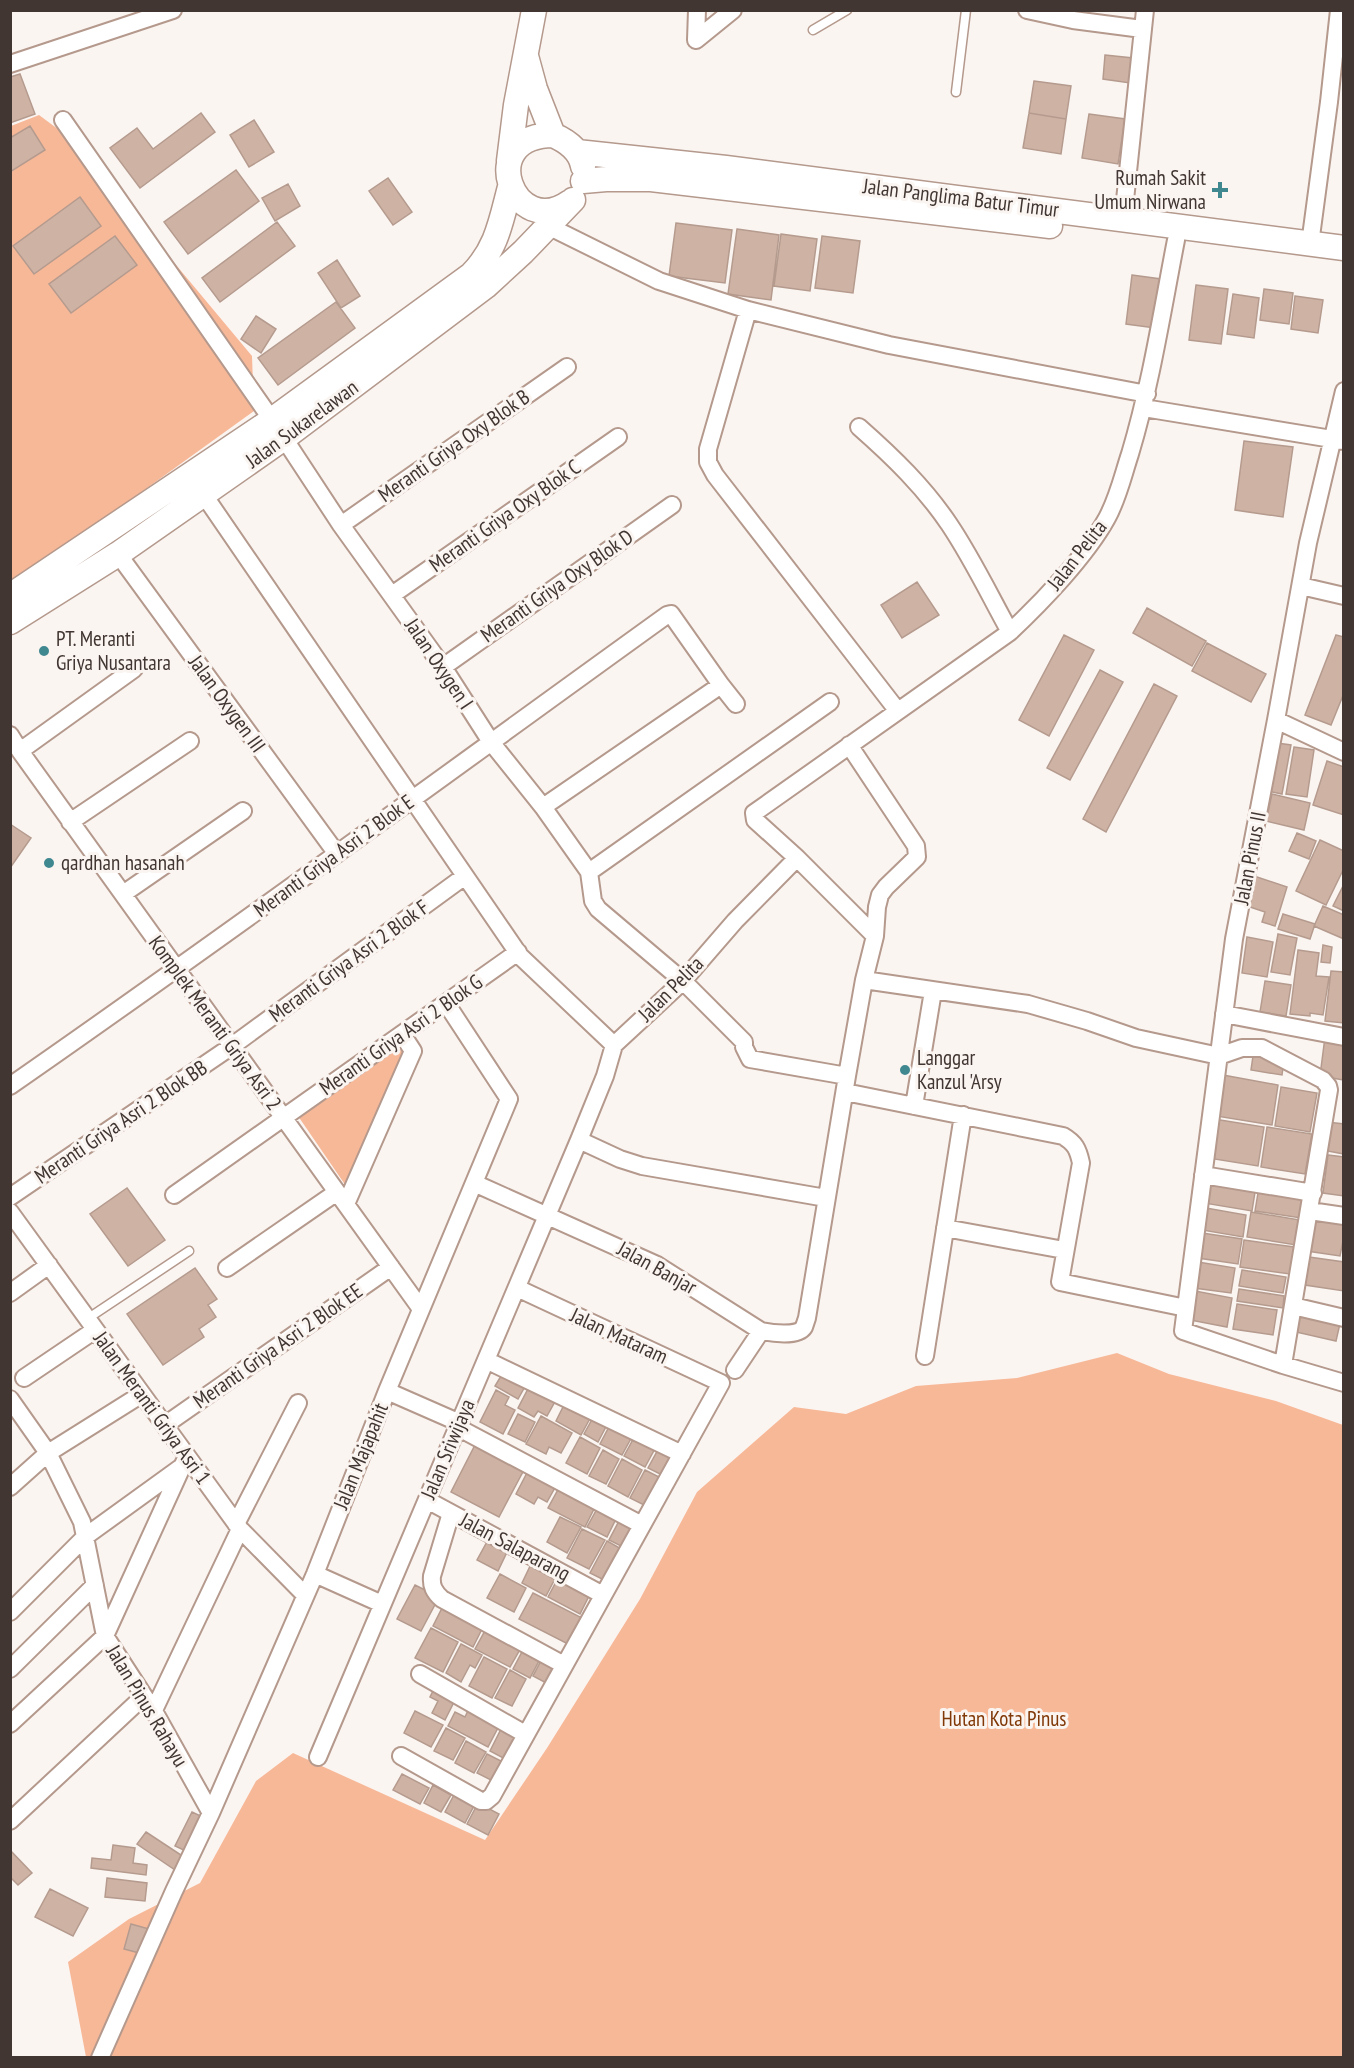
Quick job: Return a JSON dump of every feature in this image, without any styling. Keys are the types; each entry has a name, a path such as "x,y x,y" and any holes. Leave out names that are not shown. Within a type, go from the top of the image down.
{"main road":[{"path":"509,161 516,149 526,140 553,135 566,140 578,152 582,161 578,190 563,207 551,211 526,206 516,197 510,186 508,169 509,161 516,105 534,10"},
{"path":"526,56 553,135"},
{"name":"Jalan Panglima Batur Timur","path":"578,152 726,168 1344,248"},
{"name":"Jalan Panglima Batur Timur","path":"578,190 606,178 651,179 1176,240 1344,265"},
{"name":"Jalan Sukarelawan","path":"10,622 118,554 204,495 278,429 471,275 491,250 498,234 510,186"},
{"name":"Jalan Sukarelawan","path":"10,596 278,429 486,286 548,226 578,190"}],"street":[{"path":"697,10 696,40 733,10"},
{"path":"1027,10 1073,20 1142,29"},
{"path":"1073,20 1089,10"},
{"path":"1123,219 1145,10"},
{"path":"1311,244 1339,10"},
{"path":"10,64 170,11"},
{"name":"Jalan Oxygen I","path":"63,120 278,429 341,525 443,667 491,742 543,807 589,872 593,901 598,909 683,981"},
{"path":"548,226 659,281 748,310 889,345 1338,440"},
{"name":"Jalan Pelita","path":"614,1045 683,981 735,921 797,858 755,820 754,813 1010,632 1034,610 1092,542 1108,517 1118,493 1145,401 1176,240"},
{"path":"748,310 708,449 708,462 722,484 897,710"},
{"name":"Meranti Griya Oxy Blok B","path":"341,525 567,367"},
{"name":"Jalan Pinus II","path":"1283,1365 1183,1331 1234,939 1308,543 1338,440 1344,391"},
{"path":"859,427 896,460 951,526 1010,632"},
{"name":"Meranti Griya Oxy Blok C","path":"392,595 618,437"},
{"path":"204,495 518,952 614,1045 605,1076 579,1140 620,1159 642,1166 826,1198"},
{"name":"Meranti Griya Oxy Blok D","path":"443,667 672,505"},
{"name":"Jalan Oxygen III","path":"118,554 337,854"},
{"path":"1301,585 1344,596"},
{"name":"Meranti Griya Asri 2 Blok E","path":"10,1086 177,970 669,614 672,615 721,685"},
{"path":"20,751 134,669"},
{"path":"543,807 721,685 736,704"},
{"path":"589,872 830,702"},
{"path":"1276,720 1344,752"},
{"name":"Komplek Meranti Griya Asri 2","path":"10,735 70,822 421,1309"},
{"path":"70,822 190,741"},
{"path":"735,1370 761,1331 776,1334 798,1332 803,1329 807,1318 864,980 875,936 880,895 917,857 916,846 849,745"},
{"path":"123,894 243,811"},
{"path":"797,858 875,936"},
{"name":"Meranti Griya Asri 2 Blok F","path":"232,1046 465,876"},
{"name":"Meranti Griya Asri 2 Blok G","path":"174,1195 518,952"},
{"path":"864,980 1028,1004 1136,1038 1219,1056 1242,1048 1262,1048 1323,1080 1328,1086 1328,1097 1283,1365 1344,1383"},
{"path":"683,981 744,1042 750,1059 846,1084 914,1106 1063,1136 1074,1142 1081,1163 1060,1282 1186,1308"},
{"path":"914,1106 933,991"},
{"name":"Jalan Majapahit","path":"100,2058 211,1813 315,1574 387,1391 509,1099 446,1003"},
{"path":"1224,1014 1344,1037"},
{"path":"227,1268 341,1198 412,1052 413,1049 402,1034"},
{"name":"Meranti Griya Asri 2 Blok BB","path":"10,1197 232,1046"},
{"path":"925,1356 963,1115"},
{"name":"Jalan Sriwijaya","path":"318,1757 579,1140"},
{"path":"1203,1175 1313,1194"},
{"name":"Jalan Banjar","path":"474,1183 657,1265 761,1331"},
{"path":"1310,1211 1344,1216"},
{"name":"Jalan Meranti Griya Asri 1","path":"10,1212 165,1425 184,1462 238,1526 305,1595"},
{"path":"945,1228 1064,1250"},
{"path":"10,1293 49,1265"},
{"name":"Meranti Griya Asri 2 Blok EE","path":"165,1425 391,1267"},
{"name":"Jalan Mataram","path":"517,1288 721,1383 682,1454"},
{"path":"1293,1306 1344,1317"},
{"path":"24,1378 91,1324"},
{"path":"401,1756 484,1801 492,1796 682,1454 486,1360"},
{"path":"387,1391 458,1425 642,1525"},
{"path":"10,1487 48,1453 142,1394"},
{"name":"Jalan Pinus Rahayu","path":"10,1399 48,1453 82,1522 105,1636 155,1713 211,1813"},
{"path":"155,1713 154,1710 238,1526 298,1403"},
{"path":"10,1612 86,1536 184,1462"},
{"path":"10,1724 105,1636 184,1462"},
{"name":"Jalan Salaparang","path":"427,1500 603,1595"},
{"path":"451,1513 432,1576 435,1593 442,1599 564,1665"},
{"path":"315,1574 382,1604"},
{"path":"10,1669 95,1585"},
{"path":"420,1674 525,1734"},
{"path":"10,1821 144,1696"}],"lane":[{"path":"813,30 847,10"},
{"path":"956,92 966,10"},
{"path":"91,1324 189,1251"}],"green space":[{"path":"39,115 70,138 252,356 254,411 11,586 11,126"},
{"path":"407,1042 404,1052 346,1186 298,1116"},
{"name":"Hutan Kota Pinus","path":"1117,1353 1169,1374 1276,1401 1343,1425 1343,2057 86,2057 68,1962 129,1919 200,1883 256,1781 293,1753 485,1840 547,1748 640,1599 697,1492 794,1407 846,1414 916,1386 1017,1378"}],"building":[{"path":"1105,55 1133,58 1130,83 1103,79"},
{"path":"20,74 35,114 10,123 10,77"},
{"path":"1034,81 1071,86 1066,119 1029,113"},
{"path":"201,113 215,132 140,188 110,148 137,128 153,149"},
{"path":"1029,113 1066,119 1061,154 1023,148"},
{"path":"1089,114 1125,119 1118,164 1082,158"},
{"path":"254,120 274,152 249,167 230,135"},
{"path":"30,126 45,150 10,172 10,138"},
{"path":"236,170 259,201 188,254 164,222"},
{"path":"388,178 412,212 393,225 369,191"},
{"path":"288,184 300,206 275,221 262,198"},
{"path":"80,197 101,226 34,274 13,246"},
{"path":"277,222 295,246 220,302 202,278"},
{"path":"676,223 732,230 725,283 669,276"},
{"path":"737,229 779,235 771,300 728,294"},
{"path":"781,234 817,239 810,291 774,286"},
{"path":"115,236 137,265 71,313 49,284"},
{"path":"822,236 860,241 853,293 815,288"},
{"path":"337,260 360,296 341,308 318,273"},
{"path":"1132,275 1161,279 1155,328 1126,324"},
{"path":"1196,285 1228,289 1221,344 1189,340"},
{"path":"1264,289 1293,293 1289,324 1260,320"},
{"path":"1233,294 1259,298 1254,338 1227,334"},
{"path":"1295,296 1323,300 1318,333 1291,329"},
{"path":"336,302 355,328 278,385 258,358"},
{"path":"256,316 276,329 261,353 241,339"},
{"path":"1244,441 1293,447 1283,517 1235,510"},
{"path":"917,582 939,615 902,638 881,605"},
{"path":"1147,608 1206,641 1192,666 1133,633"},
{"path":"1064,635 1094,650 1049,736 1019,720"},
{"path":"1336,635 1344,637 1344,693 1331,725 1305,715"},
{"path":"1207,643 1266,674 1251,702 1192,671"},
{"path":"1100,670 1123,682 1070,780 1047,768"},
{"path":"1154,684 1177,696 1106,832 1083,819"},
{"path":"1277,743 1291,745 1282,794 1267,791"},
{"path":"1294,747 1314,750 1307,797 1286,794"},
{"path":"1327,761 1344,767 1344,815 1313,805"},
{"path":"1272,794 1310,803 1304,830 1266,821"},
{"path":"10,824 31,838 10,868"},
{"path":"1297,833 1316,841 1309,859 1289,851"},
{"path":"1320,840 1344,851 1344,868 1326,905 1296,891"},
{"path":"1254,876 1287,887 1275,926 1262,922 1265,912 1244,905"},
{"path":"1344,884 1344,911 1333,906"},
{"path":"1323,906 1344,915 1344,939 1314,926"},
{"path":"1283,914 1315,924 1310,939 1278,929"},
{"path":"1278,934 1297,938 1290,975 1271,972"},
{"path":"1247,937 1273,942 1267,977 1242,973"},
{"path":"1323,945 1332,947 1330,963 1321,962"},
{"path":"1298,950 1319,953 1316,976 1329,977 1323,1015 1290,1014"},
{"path":"1331,971 1344,972 1344,1023 1325,1021"},
{"path":"1265,981 1291,985 1286,1016 1260,1012"},
{"path":"1325,1037 1344,1040 1344,1080 1320,1076"},
{"path":"1253,1056 1284,1060 1282,1075 1251,1070"},
{"path":"1223,1075 1278,1085 1272,1125 1216,1116"},
{"path":"1281,1087 1317,1093 1310,1132 1275,1126"},
{"path":"1214,1119 1264,1127 1258,1166 1208,1158"},
{"path":"1327,1122 1344,1124 1344,1154 1322,1150"},
{"path":"1267,1127 1312,1134 1305,1174 1261,1167"},
{"path":"1328,1155 1344,1157 1344,1196 1323,1193"},
{"path":"1208,1179 1256,1186 1252,1211 1204,1203"},
{"path":"1259,1187 1305,1194 1301,1218 1255,1211"},
{"path":"127,1188 165,1240 128,1266 90,1214"},
{"path":"1206,1208 1246,1215 1243,1237 1202,1230"},
{"path":"1251,1212 1300,1220 1296,1245 1247,1237"},
{"path":"1313,1214 1344,1218 1344,1236 1340,1256 1307,1251"},
{"path":"1202,1233 1242,1239 1238,1264 1198,1258"},
{"path":"1244,1240 1294,1247 1290,1274 1240,1267"},
{"path":"1309,1257 1344,1262 1344,1291 1305,1285"},
{"path":"1198,1262 1235,1268 1231,1293 1194,1288"},
{"path":"195,1268 217,1299 208,1305 216,1317 199,1329 204,1337 163,1365 127,1314"},
{"path":"1242,1270 1286,1277 1283,1293 1239,1286"},
{"path":"1239,1289 1284,1296 1283,1308 1237,1301"},
{"path":"1195,1291 1232,1298 1227,1327 1190,1320"},
{"path":"1237,1304 1277,1310 1273,1335 1233,1329"},
{"path":"1301,1310 1341,1319 1336,1341 1296,1332"},
{"path":"504,1371 527,1383 518,1399 495,1386"},
{"path":"530,1385 557,1398 547,1416 538,1411 534,1417 518,1408"},
{"path":"496,1390 509,1397 505,1405 515,1410 503,1434 480,1422"},
{"path":"567,1399 593,1413 581,1435 556,1421"},
{"path":"518,1414 535,1422 525,1442 508,1434"},
{"path":"595,1414 609,1421 598,1442 584,1434"},
{"path":"541,1416 572,1433 561,1453 549,1447 546,1454 526,1444"},
{"path":"612,1421 634,1433 622,1455 600,1444"},
{"path":"636,1434 657,1445 645,1467 624,1456"},
{"path":"580,1437 600,1448 587,1474 566,1463"},
{"path":"477,1441 526,1466 499,1517 451,1492"},
{"path":"660,1446 677,1455 666,1477 648,1468"},
{"path":"603,1450 619,1459 606,1484 589,1476"},
{"path":"622,1459 642,1470 628,1497 608,1486"},
{"path":"529,1469 557,1484 547,1502 538,1497 534,1504 516,1494"},
{"path":"645,1470 665,1480 650,1508 630,1498"},
{"path":"560,1486 596,1505 585,1527 548,1508"},
{"path":"598,1507 617,1517 607,1537 587,1527"},
{"path":"560,1517 581,1527 567,1553 547,1542"},
{"path":"620,1519 638,1528 627,1549 609,1540"},
{"path":"582,1529 605,1540 589,1569 567,1558"},
{"path":"488,1540 508,1550 498,1571 477,1560"},
{"path":"607,1541 625,1551 608,1582 590,1573"},
{"path":"532,1562 557,1575 546,1596 522,1583"},
{"path":"500,1574 526,1588 514,1612 487,1598"},
{"path":"558,1578 590,1594 580,1614 548,1597"},
{"path":"415,1585 439,1597 421,1631 397,1619"},
{"path":"533,1593 582,1618 568,1644 519,1619"},
{"path":"443,1606 483,1627 473,1647 433,1626"},
{"path":"487,1627 522,1646 510,1667 475,1649"},
{"path":"431,1628 458,1642 443,1672 415,1658"},
{"path":"461,1644 482,1655 475,1668 470,1665 461,1682 446,1673"},
{"path":"524,1648 541,1657 530,1678 513,1669"},
{"path":"484,1657 507,1669 492,1698 469,1686"},
{"path":"543,1657 560,1666 550,1685 533,1676"},
{"path":"510,1670 526,1679 512,1706 495,1698"},
{"path":"435,1687 456,1698 445,1720 432,1713 438,1701 430,1697"},
{"path":"470,1706 501,1722 488,1747 448,1726 455,1712 465,1717"},
{"path":"415,1711 443,1725 431,1747 404,1733"},
{"path":"502,1727 519,1737 507,1760 490,1751"},
{"path":"446,1728 465,1738 453,1760 434,1751"},
{"path":"466,1741 486,1752 474,1773 455,1763"},
{"path":"487,1754 505,1763 495,1782 477,1773"},
{"path":"402,1774 429,1788 420,1804 393,1790"},
{"path":"433,1785 451,1795 441,1812 424,1803"},
{"path":"455,1793 475,1804 465,1823 445,1812"},
{"path":"478,1803 499,1814 488,1835 467,1824"},
{"path":"192,1812 207,1819 190,1853 175,1846"},
{"path":"146,1832 184,1857 175,1870 137,1844"},
{"path":"113,1845 135,1848 133,1863 147,1865 146,1875 91,1868 92,1858 111,1860"},
{"path":"10,1850 32,1873 18,1885 10,1877"},
{"path":"107,1878 147,1883 145,1901 105,1897"},
{"path":"50,1889 88,1908 73,1936 35,1917"},
{"path":"131,1924 149,1929 143,1954 124,1949"}],"place":[{"name":"Rumah Sakit Umum Nirwana","path":"1220,190"},
{"name":"PT. Meranti Griya Nusantara","path":"44,651"},
{"name":"qardhan hasanah","path":"49,863"},
{"name":"Langgar Kanzul 'Arsy","path":"905,1070"}]}
